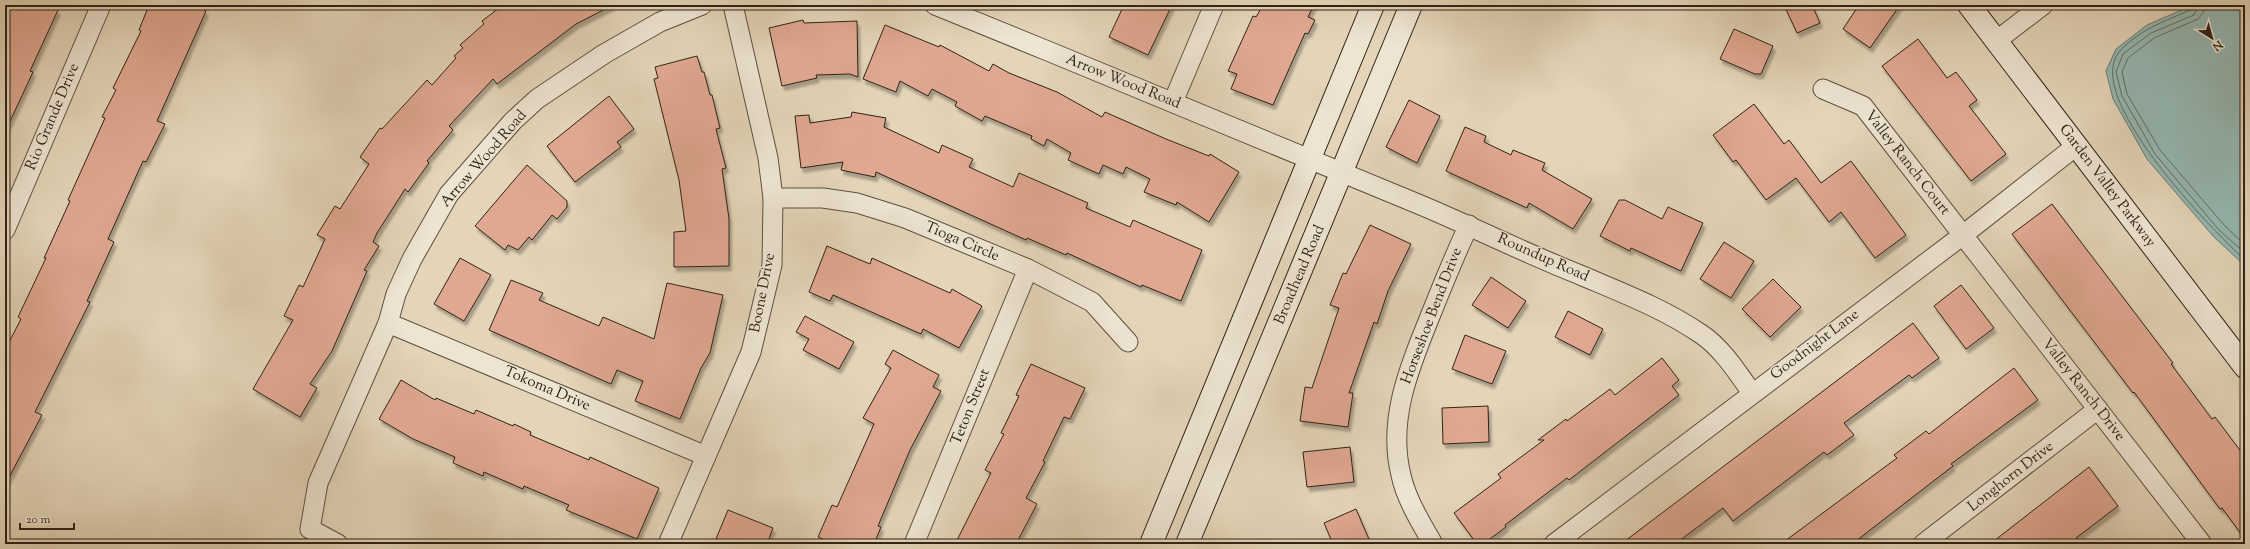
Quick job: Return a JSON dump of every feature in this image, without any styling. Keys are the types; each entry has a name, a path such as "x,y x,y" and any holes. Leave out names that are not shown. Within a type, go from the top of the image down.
{"street":[{"name":"Rio Grande Drive","path":"5,230 101,5"},
{"name":"Arrow Wood Road","path":"338,544 310,529 318,483 388,323 396,294 429,226 449,194 513,121 553,87 604,54 660,22 702,5"},
{"name":"Boone Drive","path":"668,544 746,366 758,325 772,265 773,198 768,158 733,5"},
{"name":"Arrow Wood Road","path":"935,5 1310,158"},
{"path":"1173,102 1214,5"},
{"path":"1151,544 1373,5"},
{"name":"Broadhead Road","path":"1187,544 1343,173 1411,5"},
{"name":"Garden Valley Parkway","path":"1968,5 2245,367"},
{"path":"1996,41 2043,5"},
{"name":"Valley Ranch Court","path":"1823,90 1863,106 1963,235"},
{"name":"Goodnight Lane","path":"1554,544 1752,392 1963,235 2076,146"},
{"name":"Roundup Road","path":"1310,158 1469,225 1577,274 1625,292 1676,318 1704,336 1730,362 1752,392"},
{"name":"Tioga Circle","path":"773,198 822,198 857,204 905,218 1028,269 1092,302 1128,342"},
{"name":"Horseshoe Bend Drive","path":"1432,544 1416,515 1401,476 1397,444 1399,409 1407,371 1456,252 1469,225"},
{"name":"Valley Ranch Drive","path":"1963,235 2202,544"},
{"name":"Teton Street","path":"914,544 1028,269"},
{"name":"Tokoma Drive","path":"388,323 706,456"},
{"name":"Longhorn Drive","path":"1923,544 2098,409"}],"water":[{"path":"2193,5 2245,5 2245,266 2213,236 2147,159 2113,99 2106,71 2116,49 2147,25"}],"building":[{"path":"5,5 47,5 58,10 30,71 33,72 5,132"},
{"path":"149,5 193,5 206,11 157,121 165,124 146,162 143,161 108,239 114,242 87,301 90,302 35,412 42,415 5,485 5,350 21,319 18,317 46,258 44,258 70,201 68,200 105,118 102,117 116,90 113,88 141,31 139,30"},
{"path":"503,5 613,5 576,24 497,84 493,79 449,126 453,130 427,161 429,163 408,192 405,189 377,233 373,242 379,246 364,270 367,271 332,351 310,384 317,388 300,417 253,389 293,320 284,316 299,285 303,287 325,239 317,235 335,206 340,209 369,164 360,157 380,128 382,129 427,80 432,85 456,58 454,56 463,48 460,45 484,24 482,21"},
{"path":"1124,5 1172,5 1148,55 1109,37"},
{"path":"1263,5 1314,5 1308,17 1315,20 1308,34 1305,33 1273,105 1231,89 1237,74 1228,71 1253,16 1256,17"},
{"path":"1784,5 1812,5 1820,23 1797,33"},
{"path":"1859,5 1900,5 1870,48 1843,29"},
{"path":"803,20 804,23 857,21 858,77 850,74 816,75 817,78 782,86 769,28"},
{"path":"885,25 939,47 940,45 989,71 993,64 1009,73 1057,92 1102,117 1105,112 1166,139 1209,156 1210,154 1239,172 1209,222 1177,202 1176,205 1144,192 1150,179 1126,167 1123,174 1103,165 1099,174 1068,160 1071,153 1047,139 1044,146 1031,139 1032,136 985,116 982,121 955,106 957,102 932,89 928,96 900,81 896,92 863,79"},
{"path":"1734,29 1773,46 1761,74 1755,74 1720,59"},
{"path":"1918,39 1947,78 1956,72 1977,100 1969,106 2006,154 1971,181 1882,66"},
{"path":"697,56 702,72 704,72 710,95 712,95 720,128 716,129 726,168 722,169 729,219 729,266 674,267 674,232 686,231 679,180 654,79 658,78 655,67"},
{"path":"609,96 634,129 617,142 621,147 575,182 547,146"},
{"path":"1409,100 1440,116 1417,163 1386,147"},
{"path":"1754,104 1784,144 1789,140 1821,183 1851,161 1906,235 1875,258 1841,212 1829,222 1796,178 1766,200 1736,160 1733,162 1713,135"},
{"path":"852,112 886,118 884,127 939,153 942,145 973,159 969,167 1013,187 1019,173 1088,203 1086,208 1130,227 1133,220 1202,250 1181,301 1142,285 1141,287 1067,253 1066,255 1027,238 1026,240 876,172 875,177 841,170 843,162 801,168 795,116 809,115 810,123 851,117"},
{"path":"1465,127 1486,136 1484,142 1511,155 1513,150 1545,163 1542,170 1592,199 1573,229 1529,203 1527,208 1446,171"},
{"path":"527,165 567,201 567,207 557,219 552,215 532,240 529,237 518,250 508,245 505,250 475,226"},
{"path":"1619,200 1625,200 1662,219 1668,207 1703,223 1681,271 1631,248 1630,251 1600,236"},
{"path":"2052,204 2173,363 2171,364 2212,419 2215,417 2245,457 2245,539 2222,508 2220,509 2134,392 2133,393 2012,234"},
{"path":"1370,225 1411,244 1388,291 1377,324 1374,322 1349,393 1353,393 1348,427 1300,421 1305,387 1312,388 1339,308 1330,305 1343,273 1346,274"},
{"path":"1724,242 1754,261 1731,298 1700,279"},
{"path":"827,246 870,264 872,258 950,293 952,289 982,306 959,348 923,329 921,334 833,295 830,301 809,292"},
{"path":"460,258 491,275 464,321 434,304"},
{"path":"1491,277 1526,301 1508,328 1472,305"},
{"path":"1773,279 1801,307 1770,337 1742,309"},
{"path":"511,280 543,293 539,300 599,326 603,317 654,339 667,283 723,295 710,353 701,368 680,419 635,401 643,381 617,370 611,384 489,330"},
{"path":"1961,285 1994,328 1966,349 1934,306"},
{"path":"1568,311 1603,329 1590,355 1555,337"},
{"path":"805,316 854,342 839,369 803,350 809,339 796,332"},
{"path":"1913,323 1939,358 1912,378 1909,375 1844,423 1854,435 1827,455 1824,452 1733,521 1723,508 1675,544 1621,544"},
{"path":"1465,335 1506,351 1492,384 1452,369"},
{"path":"893,350 939,375 933,387 941,391 910,450 878,526 881,527 874,544 819,544 823,539 818,537 832,505 837,507 874,424 863,418 891,368 885,364"},
{"path":"1662,358 1679,380 1672,386 1679,395 1569,480 1567,478 1505,525 1506,527 1483,544 1477,544 1454,513 1501,478 1498,474 1544,440 1538,440 1566,419 1567,421 1610,389 1615,395"},
{"path":"1031,364 1085,388 1070,419 1064,417 1043,461 1045,462 1026,498 1037,504 1016,544 955,544 991,473 985,470 1004,434 1001,433 1019,396 1016,395"},
{"path":"2014,368 2038,400 1951,464 1953,466 1852,544 1781,544 1897,458 1894,455 1926,431 1929,434"},
{"path":"401,380 435,400 436,398 474,414 476,410 513,426 514,424 531,432 530,435 589,460 590,457 659,488 637,539 566,510 569,505 524,486 523,489 484,472 483,476 453,463 455,457 413,439 379,419"},
{"path":"1488,406 1489,442 1443,444 1442,408"},
{"path":"1350,447 1354,482 1307,487 1303,452"},
{"path":"2089,467 2118,506 2076,538 2080,544 1990,544"},
{"path":"1356,509 1371,544 1333,544 1324,523"},
{"path":"728,510 773,528 767,544 727,544 716,539"}]}
